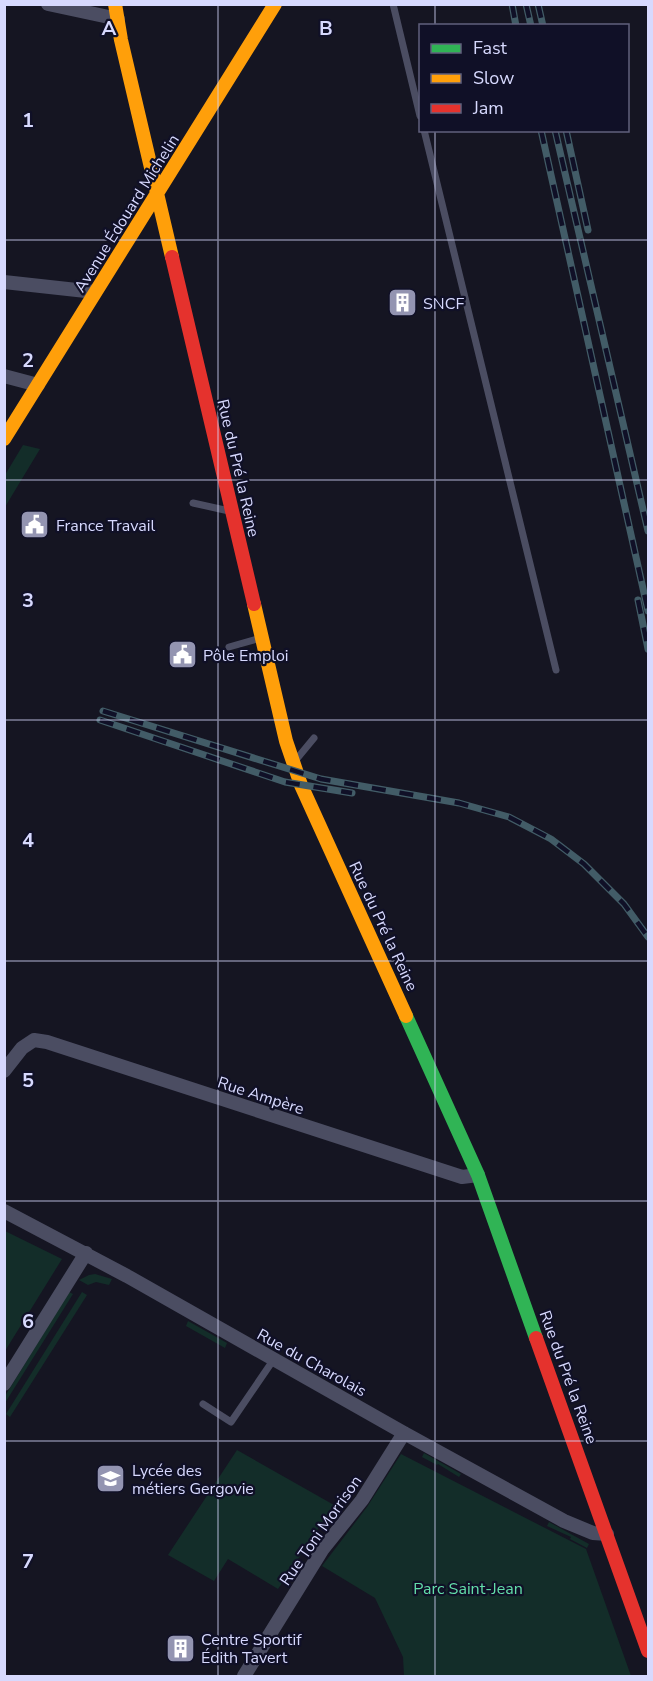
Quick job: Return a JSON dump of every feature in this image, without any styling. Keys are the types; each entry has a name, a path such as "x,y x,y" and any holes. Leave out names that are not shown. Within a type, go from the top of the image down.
{"main road":[{"name":"Avenue Édouard Michelin","path":"4,439 158,194 270,8"},
{"name":"Rue du Pré la Reine","path":"116,12 229,485 232,512 285,741 301,785 478,1175 648,1651"}],"street":[{"path":"48,4 116,12"},
{"path":"4,282 95,292"},
{"path":"4,376 38,385"},
{"name":"Rue Ampère","path":"4,1071 22,1048 34,1040 462,1177 478,1175"},
{"name":"Rue du Charolais","path":"4,1211 86,1253 564,1521 593,1533 607,1534"},
{"path":"4,1383 86,1253"},
{"name":"Rue Toni Morrison","path":"244,1677 322,1550 362,1500 404,1433"}],"lane":[{"path":"393,4 419,112"},
{"path":"424,132 556,670"},
{"path":"193,504 232,512"},
{"path":"229,647 261,638"},
{"path":"293,763 314,738"},
{"path":"203,1404 231,1422 274,1359"}],"green space":[{"path":"23,445 40,449 5,507 5,475"},
{"path":"4,1231 62,1259 5,1351"},
{"path":"95,1274 112,1279 109,1285 96,1282 88,1285 79,1280"},
{"path":"69,1292 73,1294 5,1403 5,1396"},
{"path":"82,1292 87,1295 10,1417 6,1414"},
{"path":"188,1321 227,1343 225,1348 186,1326"},
{"path":"237,1450 334,1505 278,1589 228,1559 214,1581 168,1555"},
{"path":"424,1453 461,1474 459,1477 422,1457"},
{"name":"Parc Saint-Jean","path":"401,1454 586,1549 631,1676 404,1676 403,1657 375,1598 322,1566 367,1507"},
{"path":"549,1522 589,1544 587,1548 570,1539 571,1537 547,1526"}],"railway":[{"path":"512,4 516,24"},
{"path":"526,4 531,24"},
{"path":"538,4 543,24"},
{"path":"541,132 648,611"},
{"path":"555,132 648,531"},
{"path":"566,132 588,230"},
{"path":"638,600 648,649"},
{"path":"103,711 321,779 459,803 509,817 551,839 584,864 624,904 648,937"},
{"path":"100,720 285,782 352,793"}],"traffic: fast":[{"path":"406,1016 478,1175 536,1338"}],"traffic: slow":[{"path":"115,4 121,40 172,257"},
{"path":"4,439 275,4"},
{"path":"254,604 286,741 301,785 406,1016"}],"traffic: jam":[{"path":"172,257 254,604"},
{"path":"536,1338 648,1651"}],"place":[{"name":"SNCF","path":"402,303"},
{"name":"France Travail","path":"35,525"},
{"name":"Pôle Emploi","path":"182,655"},
{"name":"Lycée des métiers Gergovie","path":"111,1479"},
{"name":"Centre Sportif Édith Tavert","path":"180,1648"}]}
